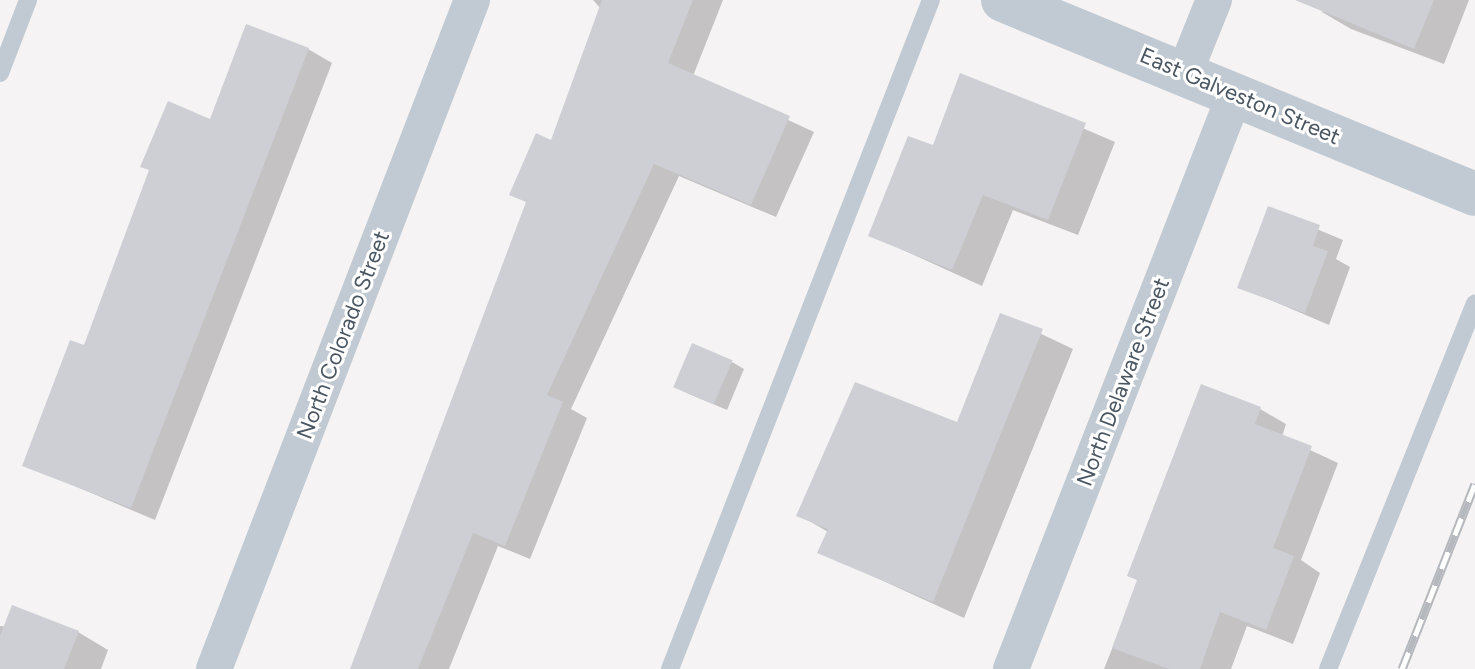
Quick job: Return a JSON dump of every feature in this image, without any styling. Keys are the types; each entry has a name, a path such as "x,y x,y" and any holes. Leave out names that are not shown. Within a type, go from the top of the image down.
{"street":[{"name":"North Colorado Street","path":"214,669 472,0"},
{"name":"East Galveston Street","path":"1003,0 1185,72 1475,194"},
{"path":"1185,72 1214,0"},
{"name":"North Delaware Street","path":"1011,669 1235,94"}],"lane":[{"path":"0,73 28,0"},
{"path":"670,669 931,0"},
{"path":"1328,669 1475,303"}],"building":[{"path":"602,0 693,0 668,63 790,116 751,205 654,164 547,395 563,402 505,546 473,533 418,669 350,669 526,202 509,195 536,133 551,140"},
{"path":"1295,0 1434,0 1414,49"},
{"path":"246,24 309,48 131,508 22,466 70,340 84,345 149,170 140,167 168,101 210,119"},
{"path":"960,73 1086,123 1048,220 983,195 952,270 868,236 908,136 933,145"},
{"path":"1268,206 1320,225 1313,246 1328,251 1305,313 1237,288"},
{"path":"1000,313 1043,329 933,602 817,553 828,529 796,516 855,382 957,422"},
{"path":"692,343 733,360 714,404 673,387"},
{"path":"1201,384 1261,407 1255,424 1312,446 1273,548 1294,556 1266,630 1220,612 1200,669 1169,669 1112,648 1137,580 1127,576"},
{"path":"12,605 79,631 64,669 0,669 0,636"}],"railway":[{"path":"1402,669 1475,484"}]}
